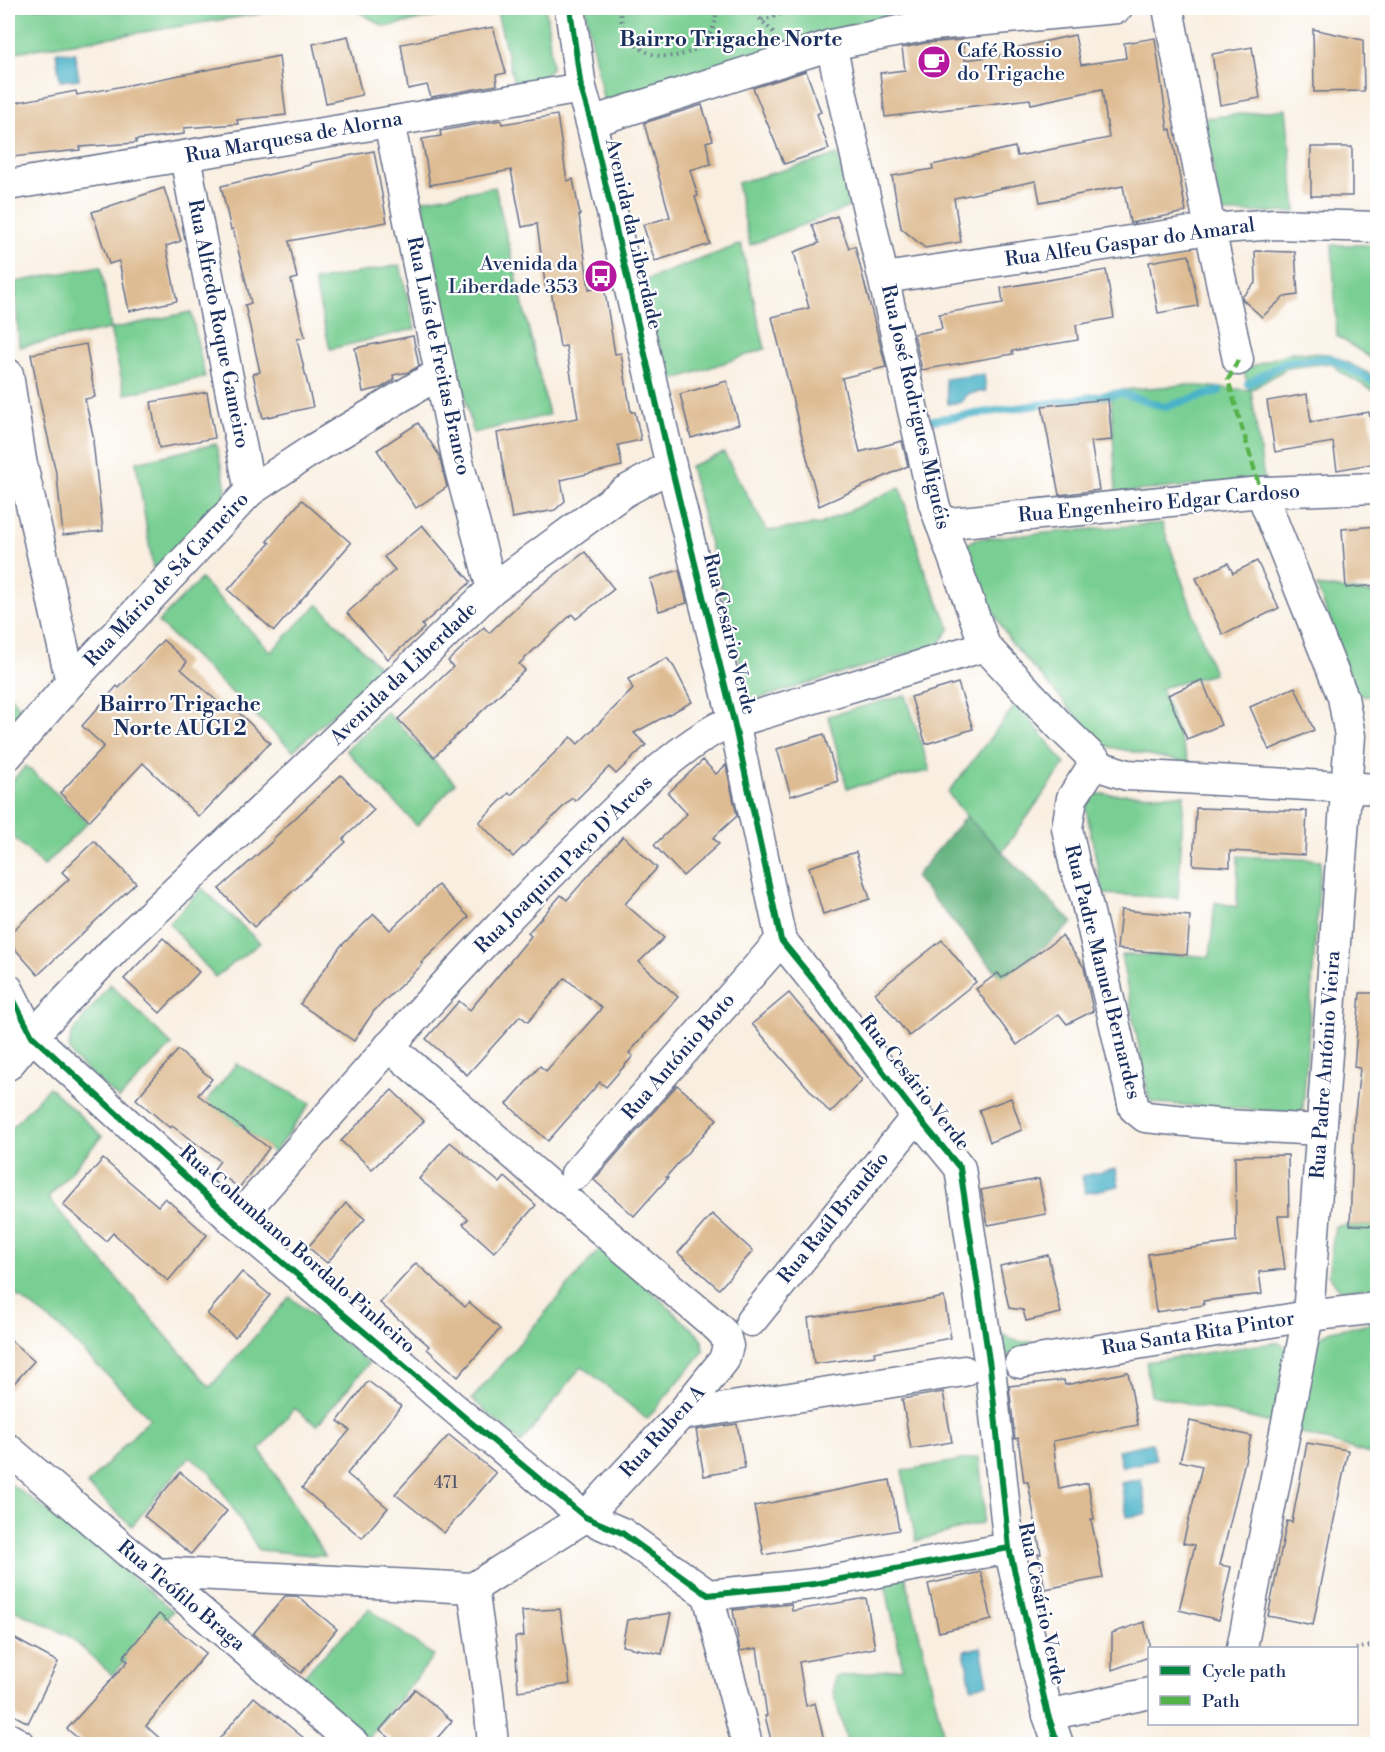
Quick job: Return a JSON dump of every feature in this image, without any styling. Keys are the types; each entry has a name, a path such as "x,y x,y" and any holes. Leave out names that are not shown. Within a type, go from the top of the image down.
{"street":[{"name":"Avenida da Liberdade","path":"8,1065 32,1036 118,946 492,589 624,492 670,466 591,122 581,88 570,8"},
{"path":"591,122 831,45 923,26 1117,8"},
{"path":"1168,8 1210,229 1238,360"},
{"name":"Rua José Rodrigues Miguéis","path":"831,45 934,504 985,646 1102,767 1127,775 1377,789"},
{"name":"Rua Marquesa de Alorna","path":"8,186 581,88"},
{"name":"Rua Luís de Freitas Branco","path":"389,122 458,462 492,589"},
{"name":"Rua Alfredo Roque Gameiro","path":"185,157 250,491"},
{"name":"Rua Alfeu Gaspar do Amaral","path":"884,278 1210,229 1275,224 1377,228"},
{"name":"Rua Mário de Sá Carneiro","path":"8,755 71,682 250,491 309,452 440,373"},
{"path":"8,374 14,467 71,682"},
{"name":"Rua Cesário Verde","path":"670,466 734,722 781,940 960,1168 990,1367 1009,1548 1048,1715 1058,1744"},
{"name":"Rua Engenheiro Edgar Cardoso","path":"941,524 1261,492 1377,488"},
{"name":"Rua Padre António Vieira","path":"1242,1647 1308,1316 1350,736 1343,697 1261,492"},
{"name":"Rua Joaquim Paço D'Arcos","path":"236,1222 389,1046 521,903 626,799 685,749 719,727 985,646"},
{"name":"Rua Padre Manuel Bernardes","path":"1096,760 1072,798 1067,828 1075,867 1085,895 1134,1108 1145,1117 1227,1125 1322,1130"},
{"name":"Rua António Boto","path":"576,1174 781,940"},
{"name":"Rua Columbano Bordalo Pinheiro","path":"8,989 32,1036 236,1222 453,1408 585,1517 622,1533 708,1595"},
{"name":"Rua Ruben A","path":"389,1046 725,1335 728,1346 724,1360 680,1415 585,1517 473,1588"},
{"name":"Rua Raúl Brandão","path":"751,1321 917,1116"},
{"name":"Rua Santa Rita Pintor","path":"680,1415 1308,1316 1377,1308"},
{"name":"Rua Teófilo Braga","path":"8,1449 128,1552 158,1574 354,1744"},
{"path":"747,1744 708,1595 814,1584 1009,1548"},
{"path":"158,1574 473,1588 493,1744"},
{"path":"1048,1715 1148,1693"},
{"path":"8,1738 19,1744"}],"path":[{"path":"620,8 626,32 635,44 648,53 663,57 678,56 693,51 705,40 713,27 716,9 749,8 788,46 792,57"},
{"path":"762,20 788,12 789,8"},
{"path":"1358,1649 1377,1644"}],"green space":[{"path":"8,8 297,8 8,53"},
{"path":"352,8 479,8 385,27"},
{"path":"496,8 546,8 552,67 542,80 515,87"},
{"path":"585,8 944,8 871,22 683,76 604,103"},
{"path":"1286,109 1296,212 1220,213 1205,118"},
{"path":"838,155 849,207 750,245 737,183"},
{"path":"495,187 549,415 473,433 422,200"},
{"path":"741,244 765,349 667,382 641,282"},
{"path":"1332,245 1377,245 1377,362 1337,336"},
{"path":"400,265 415,329 330,349 314,281"},
{"path":"101,266 111,329 191,312 205,377 125,394 110,329 19,347 15,282"},
{"path":"1291,352 1330,354 1378,378 1377,393 1342,373 1331,363 1287,368 1251,390 1264,479 1116,493 1111,391 1185,385 1250,390 1243,370"},
{"path":"216,444 226,487 224,505 154,575 136,462"},
{"path":"724,453 767,531 821,524 900,487 925,572 950,628 939,644 750,701 690,466"},
{"path":"1162,523 1214,674 1161,688 1189,763 1110,747 1099,742 1010,641 961,557 964,546 975,539"},
{"path":"201,579 271,652 318,604 381,669 293,751 158,622"},
{"path":"1317,586 1377,594 1377,697 1356,694"},
{"path":"8,693 27,717 8,737"},
{"path":"906,695 930,771 847,788 828,716"},
{"path":"1017,703 1065,764 1002,852 966,816 948,793"},
{"path":"387,712 455,783 417,826 346,750"},
{"path":"26,766 88,822 44,866 8,832 8,785"},
{"path":"1094,794 1184,795 1178,898 1103,894 1086,809 1088,801"},
{"path":"966,816 1073,923 1003,980 915,877"},
{"path":"1238,856 1321,860 1303,1109 1300,1113 1154,1103 1149,1099 1121,955 1210,957 1215,902 1237,907"},
{"path":"202,888 260,943 215,977 169,923"},
{"path":"110,984 172,1045 119,1099 74,1059 69,1048 71,1035"},
{"path":"236,1064 311,1103 273,1154 269,1148 206,1102"},
{"path":"49,1087 102,1136 48,1198 210,1387 290,1297 369,1363 317,1425 294,1408 260,1450 325,1556 259,1550 210,1472 189,1457 132,1526 87,1485 150,1418 58,1326 8,1289 8,1132"},
{"path":"1335,1226 1377,1226 1377,1287 1340,1290 1328,1274"},
{"path":"602,1246 702,1338 703,1352 647,1419 582,1366 521,1443 472,1399"},
{"path":"1377,1322 1378,1437 1373,1455 1292,1431 1316,1339 1331,1331"},
{"path":"1000,1332 1015,1340 1032,1342 1033,1351 1001,1356"},
{"path":"1278,1342 1288,1349 1272,1423 1151,1395 1146,1362"},
{"path":"979,1457 984,1507 982,1523 916,1541 902,1471"},
{"path":"8,1482 93,1544 173,1611 112,1675 69,1636 8,1607"},
{"path":"905,1575 946,1744 848,1744 833,1692 834,1677 903,1668 885,1584"},
{"path":"369,1609 434,1656 368,1739 301,1678"}],"water":[{"path":"56,52 75,53 79,79 60,81"},
{"path":"984,374 986,391 967,394 962,402 948,404 945,379"},
{"path":"1116,1169 1119,1186 1085,1193 1082,1176"},
{"path":"1152,1443 1156,1460 1122,1467 1118,1450"},
{"path":"1141,1479 1147,1514 1127,1517 1121,1483"},
{"path":"981,1647 988,1684 971,1687 964,1651"}],"building":[{"path":"493,27 506,73 496,75 497,85 431,97 427,85 408,89 401,44"},
{"path":"1313,29 1363,40 1364,91 1314,92"},
{"path":"1075,35 1081,65 1126,58 1124,43 1155,38 1168,130 1171,129 1186,212 1130,223 1123,186 1040,202 1036,181 954,198 961,242 925,248 901,228 892,176 933,169 932,165 1015,147 1017,156 1109,138 1102,89 1031,104 1030,99 885,117 880,73 905,70 902,48 926,43 962,40 965,60 1020,53 1019,47"},
{"path":"348,36 362,95 326,103 313,44"},
{"path":"1252,47 1260,98 1220,105 1212,54"},
{"path":"279,56 286,115 237,120 238,124 184,128 184,134 136,140 136,143 80,147 80,150 12,157 11,149 8,150 8,104 76,91 77,95"},
{"path":"806,71 821,112 817,114 829,149 784,164 753,88"},
{"path":"702,105 713,140 706,142 711,164 690,170 698,196 695,197 710,244 655,261 643,225 670,217 644,123"},
{"path":"557,115 567,181 573,179 580,215 589,289 604,286 615,354 621,353 631,412 635,412 641,440 618,445 622,466 561,480 565,501 555,510 512,518 497,433 578,418 566,346 560,347 551,290 546,291 537,224 522,227 511,170 430,185 422,139 441,136 440,131 501,120 502,124"},
{"path":"1311,147 1352,147 1352,196 1311,196"},
{"path":"374,151 387,222 289,241 297,278 291,280 305,337 297,339 313,407 263,418 253,374 260,372 245,305 251,303 221,186 310,165 310,163"},
{"path":"164,188 181,241 166,246 177,301 129,311 119,261 109,264 92,212"},
{"path":"837,216 849,248 855,246 886,367 842,378 860,452 902,441 908,466 819,506 772,317 809,308 794,252 819,243 812,225"},
{"path":"1255,251 1295,252 1298,295 1284,297 1262,317 1242,297 1256,282"},
{"path":"1189,255 1198,306 1158,313 1149,262"},
{"path":"1106,270 1114,318 1076,325 1078,340 922,370 914,334 942,329 939,314 1003,303 1001,288"},
{"path":"413,336 419,366 409,372 393,375 394,380 381,388 363,392 355,348"},
{"path":"86,344 95,397 85,399 94,440 103,531 63,535 57,477 31,354"},
{"path":"727,381 739,424 691,438 680,394"},
{"path":"207,392 215,438 159,448 151,402"},
{"path":"1307,394 1311,422 1369,412 1377,463 1337,470 1333,442 1275,452 1267,401"},
{"path":"1108,399 1112,440 1091,442 1099,490 1059,495 1042,406"},
{"path":"418,423 439,455 447,487 416,508 377,450"},
{"path":"302,500 351,543 274,631 228,590 270,543 267,541"},
{"path":"422,525 471,582 422,625 424,628 388,659 347,613 395,570 384,557"},
{"path":"1377,526 1377,585 1346,588 1342,529"},
{"path":"585,552 614,589 576,619 572,614 519,664 525,670 434,757 398,719 453,667 448,661 484,627 489,633 531,593"},
{"path":"1257,561 1279,608 1223,635 1196,578 1228,563 1233,573"},
{"path":"679,570 687,603 659,611 650,579"},
{"path":"163,640 187,662 181,669 229,712 232,709 236,710 270,743 199,817 143,763 89,821 60,793 104,746 82,726 117,686 119,688"},
{"path":"667,658 692,702 634,733 646,745 616,774 609,767 575,801 572,798 513,857 479,822 509,793 511,795 571,737 578,744 633,689 628,679"},
{"path":"1202,680 1221,725 1187,739 1168,695"},
{"path":"958,683 973,729 926,744 911,697"},
{"path":"1295,687 1314,730 1269,750 1250,707"},
{"path":"824,734 838,781 791,796 777,749"},
{"path":"703,760 716,774 726,765 737,816 713,838 719,844 683,876 654,845 687,814 668,793"},
{"path":"341,775 374,810 343,839 346,842 254,927 219,889"},
{"path":"1196,808 1307,811 1305,855 1230,851 1230,867 1193,865"},
{"path":"623,836 657,868 625,904 664,938 639,962 678,997 629,1053 633,1056 606,1087 600,1082 548,1141 507,1104 540,1066 546,1071 602,1008 565,978 528,1022 520,1016 467,1075 426,1039 459,1001 470,1010 531,936 528,933 561,895 567,900"},
{"path":"94,841 136,883 38,975 8,941 8,935 69,879 62,872"},
{"path":"856,852 870,899 823,914 809,867"},
{"path":"438,885 469,917 374,1011 354,1041 300,1004 340,947 374,914 390,930"},
{"path":"1121,910 1190,916 1187,955 1117,949"},
{"path":"1062,936 1084,967 1093,1011 1067,1024 1059,1014 1017,1045 976,989 998,973 1002,978"},
{"path":"163,938 199,972 160,1013 124,979"},
{"path":"942,940 976,982 909,1036 875,993"},
{"path":"789,993 862,1080 830,1113 752,1024"},
{"path":"1360,993 1377,993 1377,1226 1350,1225 1354,1121 1360,1068 1354,1067"},
{"path":"178,1050 212,1079 198,1095 269,1148 239,1188 214,1169 220,1161 172,1126 170,1128 136,1099"},
{"path":"677,1085 717,1119 634,1216 594,1180"},
{"path":"392,1090 424,1121 372,1169 341,1141"},
{"path":"1011,1098 1022,1130 990,1142 979,1110"},
{"path":"450,1142 500,1183 505,1177 536,1205 494,1252 463,1224 468,1219 419,1179"},
{"path":"1288,1155 1289,1216 1278,1216 1285,1269 1259,1272 1262,1294 1203,1301 1204,1305 1156,1312 1148,1254 1236,1242 1235,1156"},
{"path":"103,1159 158,1206 165,1198 207,1235 168,1281 113,1233 106,1241 63,1205"},
{"path":"1039,1179 1046,1214 988,1225 981,1190"},
{"path":"346,1203 365,1219 327,1263 308,1247"},
{"path":"712,1214 753,1251 719,1289 678,1253"},
{"path":"1048,1255 1061,1313 1026,1321 1023,1310 1009,1308 1000,1266"},
{"path":"416,1263 465,1307 469,1302 500,1329 458,1377 427,1349 429,1346 380,1303"},
{"path":"242,1272 270,1295 235,1337 207,1314"},
{"path":"944,1297 951,1338 874,1352 875,1356 814,1364 808,1318"},
{"path":"8,1338 34,1361 8,1390"},
{"path":"1128,1372 1138,1425 1053,1441 1059,1489 1088,1483 1094,1519 1091,1519 1103,1578 1045,1589 1028,1482 1024,1482 1018,1438 1015,1439 1009,1386 1064,1380 1065,1385"},
{"path":"368,1381 401,1406 347,1474 388,1508 362,1538 302,1488 350,1430 338,1421"},
{"path":"943,1392 952,1442 911,1449 902,1399"},
{"path":"1190,1421 1251,1436 1220,1565 1231,1567 1219,1620 1179,1610 1195,1545 1183,1543 1202,1466 1180,1461"},
{"path":"737,1424 745,1468 704,1476 696,1430"},
{"path":"449,1435 496,1473 444,1533 395,1494"},
{"path":"1307,1443 1348,1450 1313,1625 1268,1616 1287,1521 1292,1522"},
{"path":"180,1472 227,1511 191,1554 144,1516"},
{"path":"890,1480 899,1530 764,1555 754,1506"},
{"path":"981,1572 992,1620 939,1632 928,1584"},
{"path":"285,1596 297,1596 337,1629 301,1673 253,1634"},
{"path":"866,1598 875,1648 799,1662 806,1706 815,1703 825,1744 772,1744 765,1716 767,1716 757,1648 740,1651 733,1610 791,1604 792,1611"},
{"path":"560,1609 570,1684 518,1691 515,1637 524,1636 522,1611"},
{"path":"671,1613 662,1654 622,1646 627,1620"},
{"path":"159,1614 206,1653 146,1726 166,1744 85,1744 67,1729 128,1661 123,1657"},
{"path":"1144,1622 1149,1641 1148,1657 1112,1670 1112,1633"},
{"path":"8,1635 58,1662 28,1723 8,1712"},
{"path":"415,1689 452,1721 432,1744 397,1744 380,1730"},
{"path":"254,1697 311,1744 215,1744"}],"waterway":[{"path":"1248,384 1285,362 1330,358 1378,384"},
{"path":"933,420 1121,393 1164,407 1219,391"}],"marked path":[{"path":"1238,360 1228,380 1261,492"}],"cycle path":[{"path":"570,8 581,88 734,722 781,940 960,1168 990,1367 1009,1548 1048,1715 1058,1744"},
{"path":"8,989 32,1036 235,1222 585,1517 622,1533 708,1595 814,1584 1009,1548"}],"place":[{"name":"Café Rossio do Trigache","path":"934,62"},
{"name":"Avenida da Liberdade 353","path":"601,276"}],"district":[{"name":"Bairro Trigache Norte","path":"731,40"},
{"name":"Bairro Trigache Norte AUGI 2","path":"180,717"}]}
